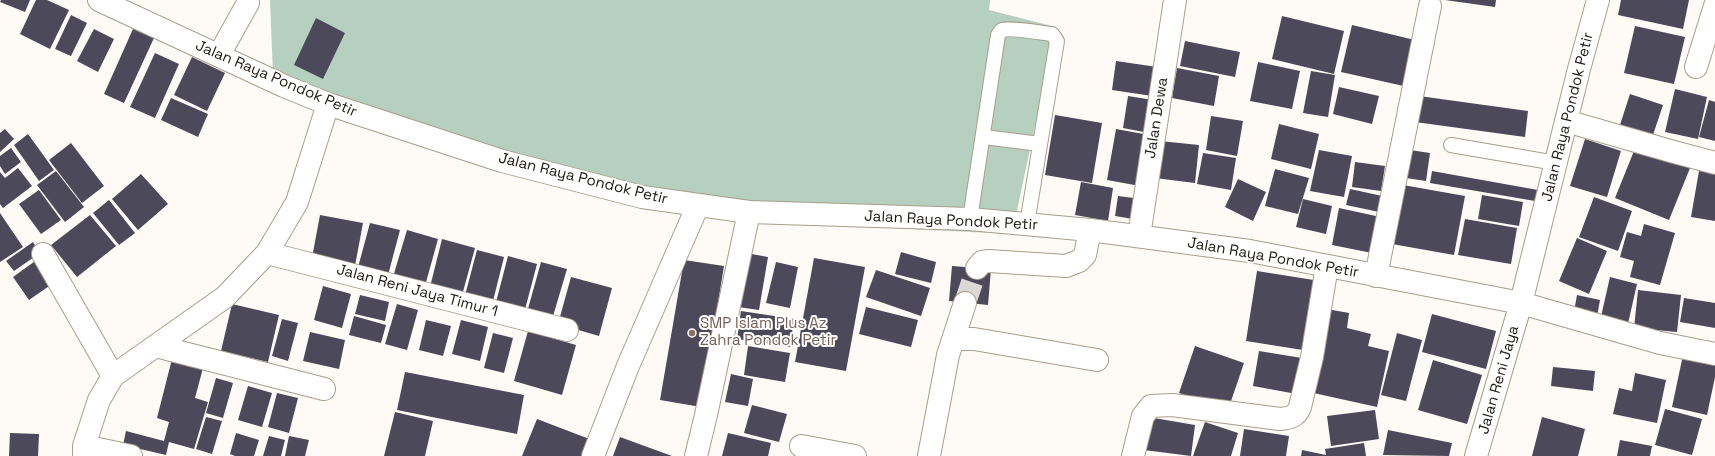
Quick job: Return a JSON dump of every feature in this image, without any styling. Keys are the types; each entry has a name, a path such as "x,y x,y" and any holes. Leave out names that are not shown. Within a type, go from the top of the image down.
{"street":[{"name":"Jalan Raya Pondok Petir","path":"100,0 284,86 328,104 496,159 642,197 749,212 970,219 1090,230 1250,251 1521,303 1566,120 1598,0"},
{"path":"219,55 248,3 248,0"},
{"name":"Jalan Dewa","path":"1139,236 1175,0"},
{"path":"1376,276 1430,6"},
{"path":"1696,67 1715,6"},
{"path":"131,456 84,451 99,400 113,376 225,297 267,252 297,202 328,104"},
{"path":"1566,120 1715,163"},
{"path":"593,456 628,366 698,205"},
{"path":"696,456 749,212"},
{"path":"977,268 982,262 989,261 1066,266 1079,261 1086,255 1090,230"},
{"name":"Jalan Reni Jaya Timur 1","path":"267,252 567,330"},
{"path":"43,254 113,376"},
{"path":"1132,456 1143,416 1151,406 1172,405 1280,419 1290,418 1297,414 1312,357 1327,266"},
{"path":"929,456 948,355 965,303"},
{"path":"1521,303 1660,343 1715,354"},
{"name":"Jalan Reni Jaya","path":"1480,455 1521,303"},
{"path":"952,342 960,339 974,339 1097,360"},
{"path":"156,346 324,389"},
{"path":"801,446 855,456"}],"lane":[{"path":"970,219 984,137 998,35 1001,31 1005,30 1052,34 1057,41 1027,224"},
{"path":"984,137 1040,144"},
{"path":"1451,145 1556,164"}],"green space":[{"path":"270,0 990,0 989,10 1056,27 1012,234 744,221 608,199 273,75"}],"building":[{"path":"1,0 30,0 25,12 0,2"},
{"path":"36,0 47,0 69,10 50,49 20,34"},
{"path":"1445,0 1496,0 1495,7"},
{"path":"1621,0 1689,0 1683,29 1618,15"},
{"path":"71,15 87,23 71,56 55,49"},
{"path":"1282,16 1344,31 1334,74 1272,59"},
{"path":"316,18 345,33 323,79 294,65"},
{"path":"1352,25 1419,41 1408,87 1341,72"},
{"path":"1635,26 1685,37 1674,84 1624,73"},
{"path":"94,29 114,39 98,72 77,61"},
{"path":"133,29 154,38 124,103 104,94"},
{"path":"1185,41 1240,52 1235,77 1180,66"},
{"path":"155,53 179,64 155,118 130,107"},
{"path":"192,57 225,73 207,111 174,95"},
{"path":"1116,61 1164,68 1159,97 1112,90"},
{"path":"1258,62 1300,71 1292,109 1250,101"},
{"path":"1177,68 1219,76 1214,106 1172,98"},
{"path":"1311,71 1335,75 1328,117 1303,113"},
{"path":"1339,87 1379,96 1372,124 1333,114"},
{"path":"1675,89 1707,97 1698,139 1665,132"},
{"path":"1630,94 1663,105 1652,138 1619,128"},
{"path":"1128,96 1159,101 1154,134 1123,128"},
{"path":"1419,96 1528,111 1525,137 1415,122"},
{"path":"171,98 208,114 198,137 161,120"},
{"path":"1709,100 1715,102 1715,141 1699,137"},
{"path":"1055,115 1102,123 1092,183 1045,175"},
{"path":"1211,116 1243,121 1237,156 1206,150"},
{"path":"1279,124 1319,134 1311,169 1271,159"},
{"path":"5,129 14,139 0,152 0,133"},
{"path":"1116,129 1149,135 1140,186 1107,180"},
{"path":"28,134 54,170 39,181 14,145"},
{"path":"1585,139 1621,151 1607,197 1570,186"},
{"path":"1160,141 1199,145 1195,183 1155,178"},
{"path":"71,143 104,186 82,203 49,160"},
{"path":"1636,146 1690,168 1669,220 1615,198"},
{"path":"11,148 21,162 5,174 0,166 0,156"},
{"path":"1319,150 1352,156 1344,197 1310,191"},
{"path":"1410,150 1430,153 1426,181 1406,178"},
{"path":"1203,153 1236,158 1231,190 1197,184"},
{"path":"1355,162 1385,166 1381,191 1352,187"},
{"path":"18,168 32,186 3,208 0,204 0,172 5,178"},
{"path":"1275,169 1309,178 1298,214 1265,206"},
{"path":"56,171 84,207 65,222 37,185"},
{"path":"1432,171 1538,190 1535,201 1430,183"},
{"path":"1699,171 1715,173 1715,221 1691,217"},
{"path":"141,174 168,204 138,230 112,199"},
{"path":"1238,179 1266,192 1253,221 1225,207"},
{"path":"1081,182 1113,188 1108,221 1075,215"},
{"path":"1403,185 1465,196 1454,255 1392,244"},
{"path":"1350,189 1387,197 1384,213 1346,205"},
{"path":"39,190 61,220 41,234 19,204"},
{"path":"1482,195 1523,202 1519,226 1478,219"},
{"path":"1118,196 1142,199 1139,220 1115,216"},
{"path":"1594,197 1632,211 1618,251 1579,237"},
{"path":"1303,199 1332,206 1326,234 1296,227"},
{"path":"109,200 135,233 119,245 93,213"},
{"path":"1339,208 1385,218 1377,254 1332,245"},
{"path":"0,213 23,247 0,262"},
{"path":"90,215 116,246 77,277 51,245"},
{"path":"320,215 363,223 354,271 311,263"},
{"path":"1465,219 1517,228 1511,264 1458,255"},
{"path":"370,223 400,230 387,279 357,271"},
{"path":"1644,224 1675,233 1660,285 1630,277 1634,261 1620,257 1627,232 1641,236"},
{"path":"407,230 438,239 425,286 393,277"},
{"path":"1577,238 1607,251 1589,294 1559,281"},
{"path":"442,239 475,248 461,299 429,291"},
{"path":"33,242 40,253 14,271 6,261"},
{"path":"477,250 504,257 491,309 463,303"},
{"path":"901,252 936,262 931,283 895,274"},
{"path":"746,253 768,257 759,310 738,307"},
{"path":"508,256 537,264 523,317 494,310"},
{"path":"814,258 865,267 846,371 795,362"},
{"path":"38,259 55,282 29,300 13,277"},
{"name":"SMP Islam Plus Az Zahra Pondok Petir","path":"684,260 724,266 701,407 660,400"},
{"path":"541,262 567,269 551,323 526,316"},
{"path":"776,262 798,267 790,308 766,303"},
{"path":"952,266 991,269 988,305 949,301"},
{"path":"876,270 930,288 921,316 866,297"},
{"path":"1257,271 1320,281 1309,351 1246,341"},
{"path":"571,277 612,288 599,336 558,324"},
{"path":"1610,277 1637,284 1627,328 1600,321"},
{"path":"323,286 351,294 342,328 314,320"},
{"path":"1638,290 1681,295 1677,332 1634,328"},
{"path":"360,295 389,302 385,321 355,314"},
{"path":"1577,295 1600,300 1596,322 1573,317"},
{"path":"1684,298 1715,303 1715,328 1680,322"},
{"path":"232,304 279,315 268,362 221,351"},
{"path":"397,304 418,310 407,350 385,344"},
{"path":"866,307 918,320 911,347 859,334"},
{"path":"1327,309 1349,313 1347,328 1371,334 1368,346 1389,351 1377,407 1309,392"},
{"path":"741,311 794,319 790,347 737,339"},
{"path":"1432,314 1496,331 1486,369 1422,352"},
{"path":"354,316 386,325 381,343 349,335"},
{"path":"282,319 298,323 288,361 272,356"},
{"path":"426,320 451,326 443,356 419,350"},
{"path":"461,320 488,327 480,361 452,354"},
{"path":"528,331 576,345 562,395 514,381"},
{"path":"310,332 345,340 339,369 303,361"},
{"path":"493,333 513,338 504,373 484,368"},
{"path":"1397,333 1422,340 1406,401 1381,395"},
{"path":"748,346 790,353 785,382 744,375"},
{"path":"1195,346 1244,363 1228,410 1179,393"},
{"path":"1259,351 1308,359 1302,395 1253,386"},
{"path":"1683,355 1715,362 1715,377 1707,415 1672,407"},
{"path":"172,359 203,368 195,398 208,402 194,449 169,442 166,455 123,445 126,431 164,441 169,422 157,418"},
{"path":"1433,360 1482,375 1467,424 1418,410"},
{"path":"1553,367 1595,371 1593,391 1551,386"},
{"path":"405,372 524,395 517,434 397,410"},
{"path":"1635,373 1666,380 1657,423 1613,414 1619,388 1632,391"},
{"path":"731,374 753,379 748,406 725,402"},
{"path":"216,378 233,383 223,418 206,413"},
{"path":"248,386 272,393 262,427 238,420"},
{"path":"277,393 298,398 289,433 268,427"},
{"path":"752,405 787,414 779,442 744,433"},
{"path":"1665,409 1702,419 1692,455 1655,445"},
{"path":"1375,410 1379,439 1331,446 1327,416"},
{"path":"395,412 433,421 425,456 384,456"},
{"path":"206,417 222,421 212,454 196,449"},
{"path":"1148,417 1195,425 1191,456 1144,450"},
{"path":"1542,417 1585,429 1578,456 1532,456"},
{"path":"537,419 592,440 586,456 522,456"},
{"path":"1205,422 1238,433 1231,456 1193,456"},
{"path":"1244,429 1289,436 1286,456 1240,456"},
{"path":"1388,430 1452,443 1449,456 1383,455"},
{"path":"10,433 39,434 38,456 9,456"},
{"path":"236,433 259,440 254,456 235,456 230,454"},
{"path":"728,433 771,443 768,456 722,456"},
{"path":"269,436 285,440 281,456 263,456"},
{"path":"289,436 309,440 305,456 285,456"},
{"path":"620,437 672,456 613,456"},
{"path":"1620,440 1652,446 1650,456 1617,456"},
{"path":"1364,443 1366,456 1301,456 1302,450 1326,455 1325,449"}],"tunnel":[{"path":"965,303 977,268"}],"place":[{"name":"SMP Islam Plus Az Zahra Pondok Petir","path":"692,333"}]}
